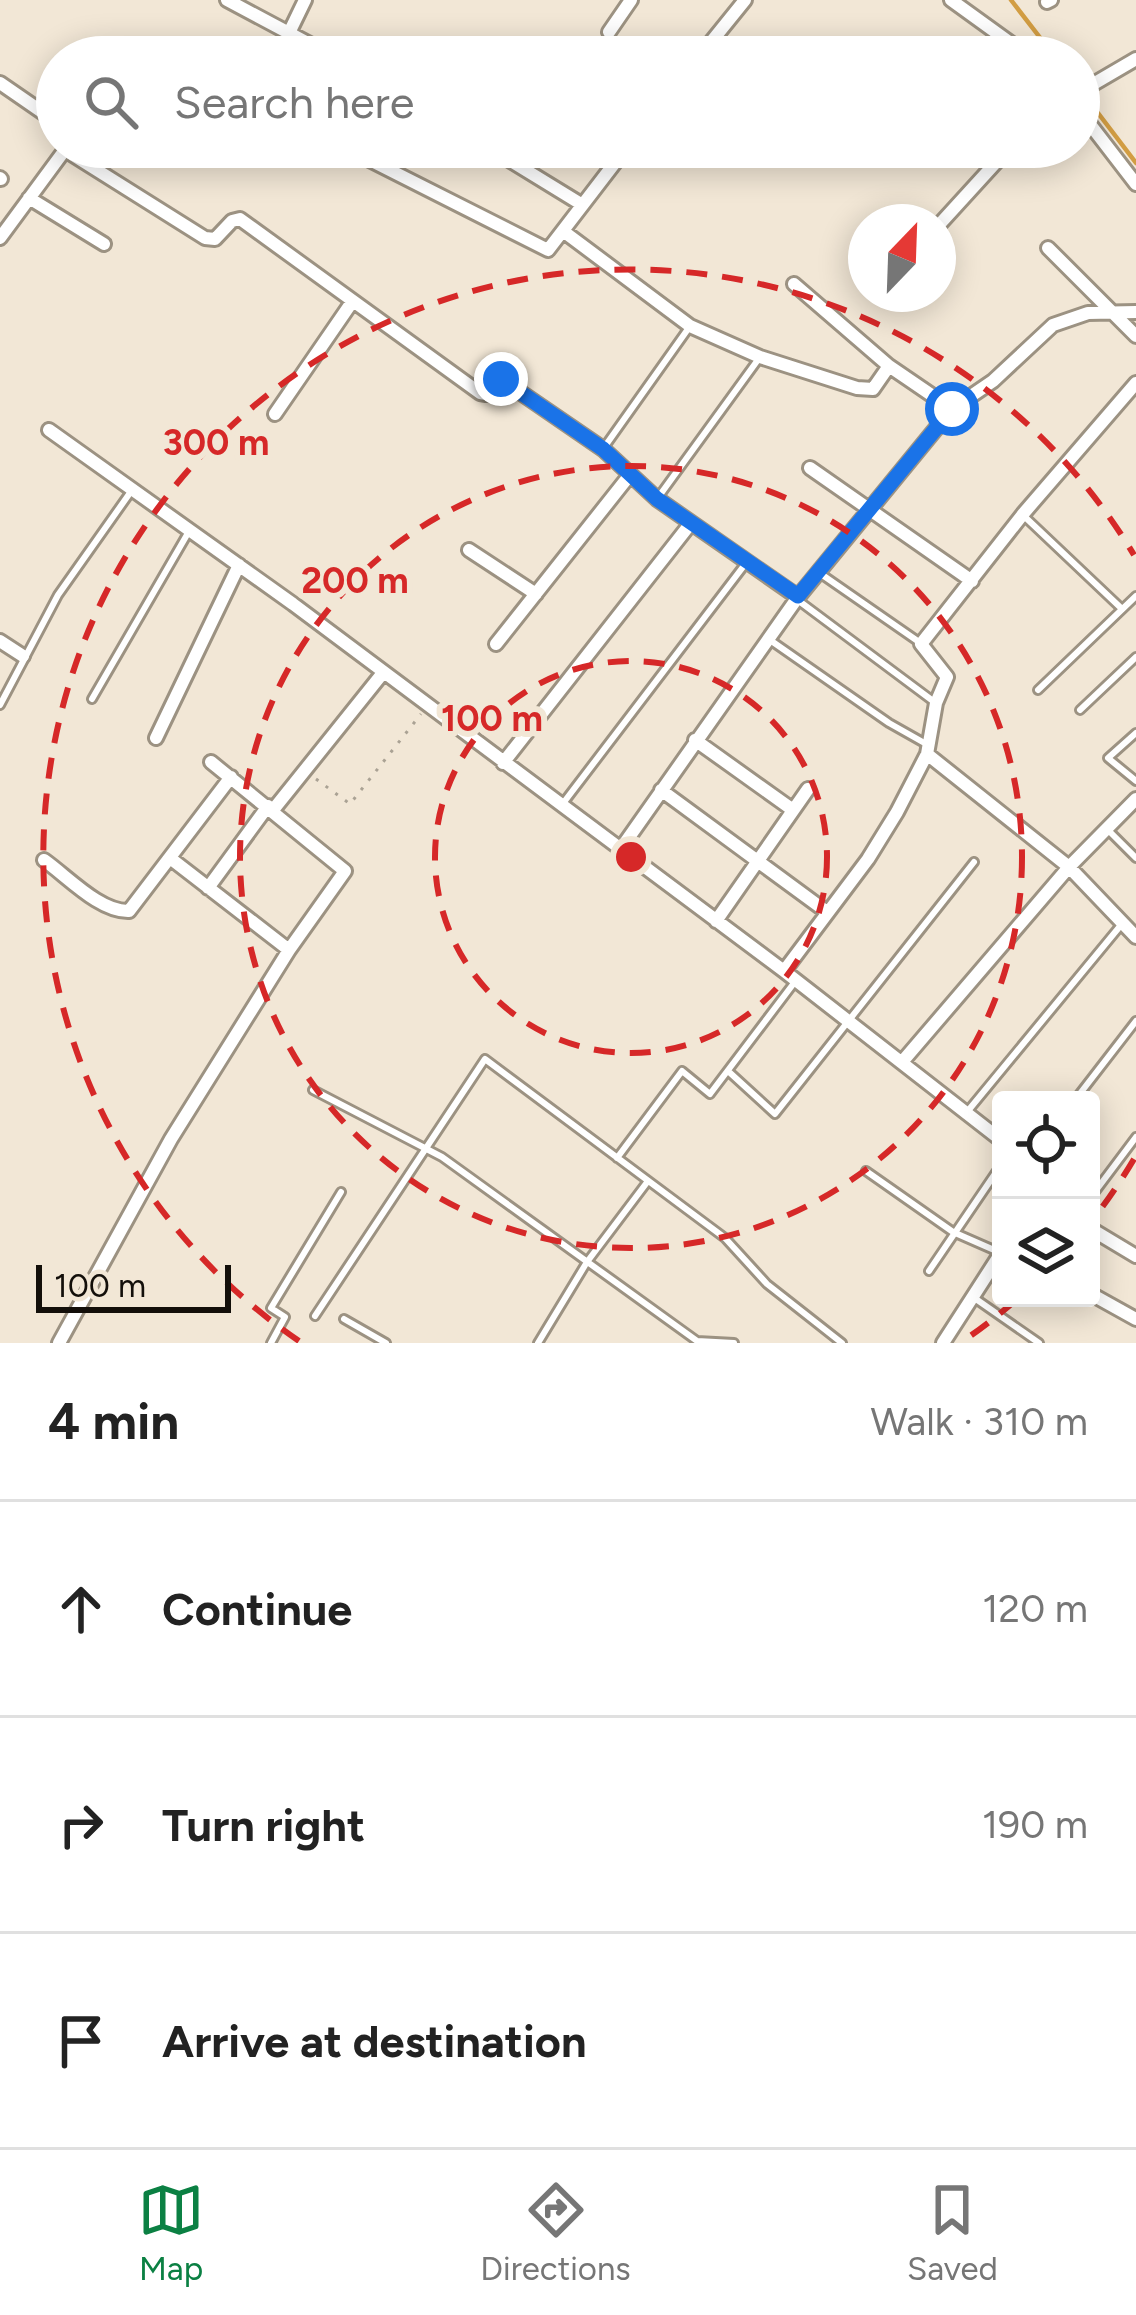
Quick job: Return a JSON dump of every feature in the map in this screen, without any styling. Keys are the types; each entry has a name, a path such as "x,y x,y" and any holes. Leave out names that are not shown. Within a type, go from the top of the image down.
{"street":[{"path":"227,0 295,36"},
{"path":"289,33 305,0"},
{"path":"609,32 632,0"},
{"path":"716,36 745,0"},
{"path":"951,0 1001,36"},
{"path":"1100,80 1136,59"},
{"path":"0,83 36,108"},
{"path":"1100,137 1136,184"},
{"path":"0,238 52,168"},
{"path":"96,168 205,238 215,239 240,219 480,393 485,394 501,379 603,449 657,499 797,598"},
{"path":"385,168 544,249 552,248 610,168"},
{"path":"522,168 581,204"},
{"path":"956,206 991,168"},
{"path":"29,198 104,244"},
{"path":"563,231 691,326 760,357 856,388 873,389 890,366"},
{"path":"1048,248 1136,335"},
{"path":"794,284 890,366 952,409"},
{"path":"274,414 352,302"},
{"path":"620,850 797,598 952,409 993,381 1053,325 1108,310 1136,312"},
{"path":"790,976 827,912 878,843 928,749 936,703 947,677 921,644 1023,514 1136,383"},
{"path":"50,430 848,1019 992,1132"},
{"path":"810,468 972,581"},
{"path":"496,644 629,476"},
{"path":"502,763 691,523"},
{"path":"469,550 536,594"},
{"path":"155,738 238,565"},
{"path":"0,641 23,656"},
{"path":"208,888 382,674"},
{"path":"695,740 793,810"},
{"path":"928,749 1069,867 1136,937"},
{"path":"59,1343 171,1139 289,950 345,871 212,762"},
{"path":"44,860 123,912 134,905 231,777"},
{"path":"716,921 808,789"},
{"path":"661,790 827,912"},
{"path":"902,1062 1069,867 1136,799"},
{"path":"170,858 289,950"},
{"path":"1100,1234 1136,1256"},
{"path":"944,1343 992,1267"},
{"path":"1100,1299 1136,1319"}],"lane":[{"path":"603,449 691,326"},
{"path":"657,499 760,357"},
{"path":"0,705 58,595 132,490"},
{"path":"1023,514 1121,608"},
{"path":"92,699 190,530"},
{"path":"561,806 748,561"},
{"path":"818,572 921,644"},
{"path":"1038,690 1136,596"},
{"path":"797,598 936,703"},
{"path":"767,638 928,749"},
{"path":"1080,710 1136,657"},
{"path":"1136,733 1108,758 1136,781"},
{"path":"1105,827 1136,858"},
{"path":"728,1071 775,1114 974,862"},
{"path":"967,1112 1122,923"},
{"path":"616,1158 682,1071 710,1094 790,976"},
{"path":"1082,1091 1136,1021"},
{"path":"315,1316 485,1059 725,1238 767,1284 842,1343"},
{"path":"314,1090 428,1150 697,1341 734,1343"},
{"path":"1100,1185 1136,1136"},
{"path":"866,1171 953,1232 992,1249"},
{"path":"929,1271 992,1178"},
{"path":"538,1343 587,1262 648,1181"},
{"path":"271,1343 285,1316 271,1308 341,1192"},
{"path":"973,1298 1040,1343"},
{"path":"344,1319 386,1343"}],"path":[{"path":"304,770 350,804 427,706"}],"waterway":[{"path":"1011,0 1039,36"},
{"path":"1100,116 1136,163"}],"route":[{"path":"501,379 603,449 657,499 798,596 952,409"}]}
